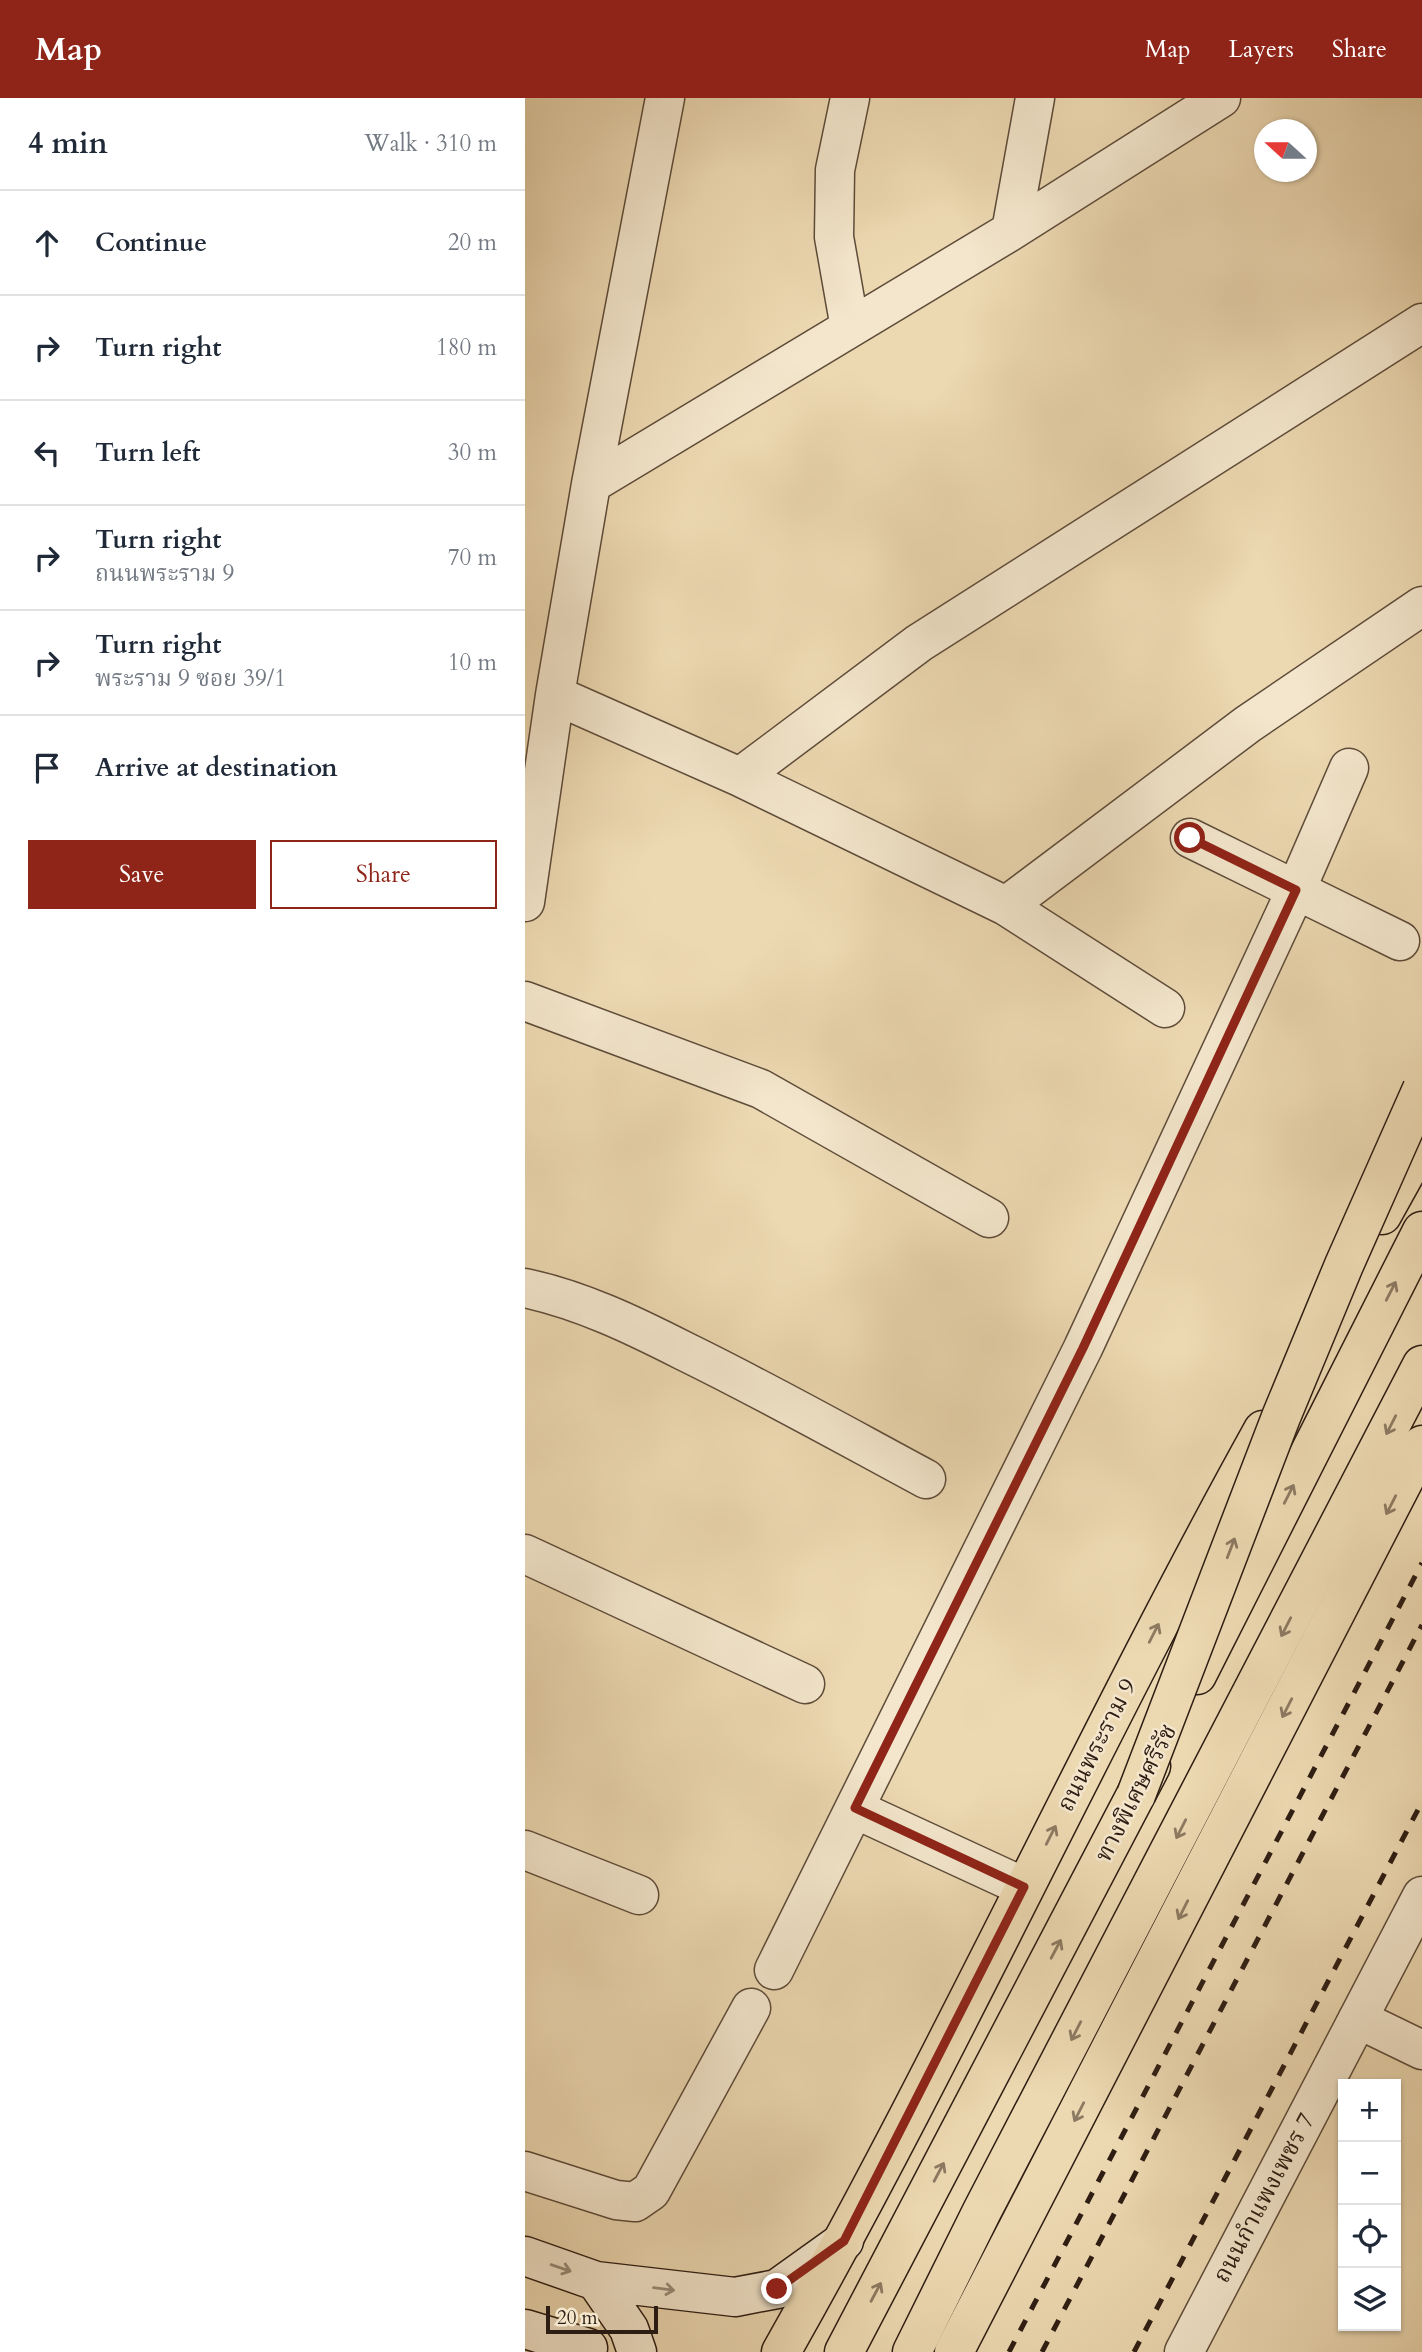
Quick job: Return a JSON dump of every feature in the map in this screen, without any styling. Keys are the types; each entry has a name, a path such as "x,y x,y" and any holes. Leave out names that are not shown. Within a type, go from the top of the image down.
{"main road":[{"path":"1136,1795 1281,1417 1343,1265 1422,1089"},
{"name":"ถนนพระราม 9","path":"781,2352 844,2241 1187,1567 1422,1143"},
{"name":"ทางพิเศษศรีรัช","path":"844,2352 1136,1795 1422,1231"},
{"path":"912,2352 1422,1365"},
{"path":"954,2352 1422,1445"}],"street":[{"path":"525,902 555,695 591,484 665,98"},
{"path":"850,98 835,170 834,237 850,328"},
{"path":"1010,230 1035,98"},
{"path":"591,484 1010,230 1221,98"},
{"path":"740,777 919,643 1422,323"},
{"path":"1006,906 1248,724 1422,606"},
{"path":"555,695 740,777 1006,906 1164,1008"},
{"path":"774,1970 1083,1348 1296,890 1349,768"},
{"path":"1190,838 1400,941"},
{"path":"525,1001 761,1089 989,1218"},
{"path":"525,1288 621,1319 731,1373 926,1479"},
{"path":"525,1554 805,1684"},
{"path":"855,1808 1024,1887"},
{"path":"525,1850 639,1895"},
{"name":"ถนนกำแพงเพชร 7","path":"1184,2352 1422,1896"},
{"path":"525,2171 616,2200 635,2202 651,2191 751,2008"},
{"path":"1358,2019 1422,2050"},
{"path":"525,2256 596,2281 735,2297 777,2289 844,2241"},
{"path":"596,2281 629,2329 637,2352"},
{"path":"525,2329 588,2348"}],"railway":[{"path":"1009,2352 1422,1563"},
{"path":"1042,2352 1422,1625"},
{"path":"1134,2352 1422,1802"}],"route":[{"path":"777,2289 844,2241 1024,1887 855,1808 1083,1348 1296,890 1190,838"}]}
